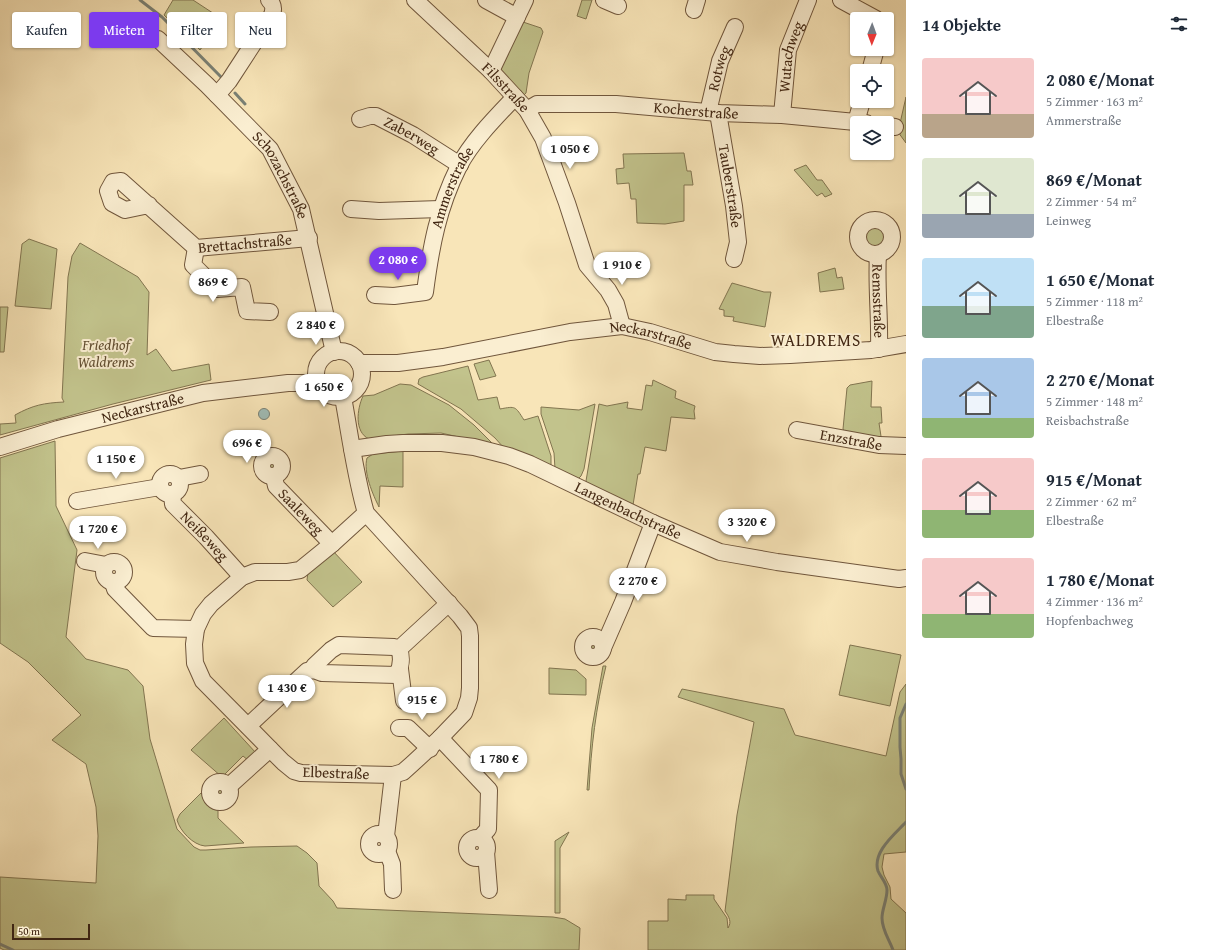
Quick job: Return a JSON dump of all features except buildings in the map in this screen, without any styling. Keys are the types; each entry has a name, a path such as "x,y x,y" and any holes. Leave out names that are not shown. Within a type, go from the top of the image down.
{"street":[{"path":"217,95 229,81 272,15 274,9 270,0"},
{"name":"Filsstraße","path":"415,0 491,71 528,110 543,138 567,203 587,265 608,290 616,304 622,326"},
{"path":"486,0 517,17"},
{"path":"491,71 525,0"},
{"name":"Wutachweg","path":"782,115 788,50 808,0"},
{"path":"841,0 863,12"},
{"name":"Rotweg","path":"713,112 720,61 735,27"},
{"name":"Schozachstraße","path":"159,40 217,95 270,149 301,209 309,238 334,352"},
{"name":"Ammerstraße","path":"375,295 394,296 425,292 432,241 440,209 460,165 472,146 515,97"},
{"name":"Kocherstraße","path":"528,110 537,104 616,104 850,121"},
{"name":"Tauberstraße","path":"713,112 732,198 738,242 734,258"},
{"name":"Zaberweg","path":"360,119 376,116 413,135 460,165"},
{"name":"Brettachstraße","path":"150,205 196,248 309,238"},
{"path":"351,209 379,211 440,209"},
{"name":"Remsstraße","path":"872,221 882,222 899,236 888,248 878,254 868,253 860,246 858,236 862,226 872,221"},
{"path":"196,248 193,265 217,289 242,287 247,311 270,312"},
{"name":"Remsstraße","path":"878,254 877,274 879,303 879,349"},
{"name":"Neckarstraße","path":"359,363 398,363 472,353 570,332 622,326 715,352 760,356 879,349 906,344"},
{"path":"334,352 347,353 355,358 359,363 362,372 361,382 356,390 344,397 329,395 320,386 316,372 323,358 334,352"},
{"name":"Neckarstraße","path":"361,382 398,363"},
{"name":"Neckarstraße","path":"288,383 319,364"},
{"name":"Neckarstraße","path":"0,447 81,423 203,393 288,383 303,383 320,386"},
{"name":"Elbestraße","path":"344,397 360,493 366,513 449,603 468,628 470,646 470,688 464,713 435,743 403,772 393,775 301,773 294,771 270,749 203,681 198,673 195,663 194,644 196,629 203,614 211,604 242,577 255,572 288,572 300,570 332,544 366,513"},
{"name":"Enzstraße","path":"797,430 879,445 906,446"},
{"name":"Langenbachstraße","path":"352,448 388,444 442,443 474,447 495,452 530,464 653,523 720,552 777,562 899,579 906,578"},
{"name":"Saaleweg","path":"258,466 265,474 274,477 276,486 332,544"},
{"name":"Neißeweg","path":"166,490 175,493 179,488 180,481 178,478 200,474"},
{"path":"77,501 166,490"},
{"name":"Neißeweg","path":"166,490 173,504 206,537 242,577"},
{"path":"603,648 623,602 653,523"},
{"path":"85,561 106,565 104,575 108,580 113,582 114,589 153,628 196,629"},
{"path":"399,649 449,603"},
{"path":"314,670 314,666 331,650 339,645 394,647 399,649"},
{"path":"399,649 401,654 400,669 404,701"},
{"path":"248,726 307,671 314,670 322,673 397,675 400,669"},
{"path":"399,728 408,728 435,743 489,790 488,829 483,845 489,890"},
{"path":"229,786 270,749"},
{"path":"392,890 392,864 387,844 393,775"}],"green space":[{"path":"173,0 193,0 211,12 167,12 167,18 164,15"},
{"path":"582,0 592,0 586,19 577,16"},
{"path":"520,21 541,28 543,32 529,73 526,93 524,95 500,71"},
{"path":"906,97 906,143 898,132"},
{"path":"684,153 687,171 691,171 693,185 684,185 684,221 665,224 637,223 636,199 631,199 629,183 617,184 616,169 624,168 623,154"},
{"path":"806,165 817,180 822,180 832,194 825,197 822,193 817,196 794,170"},
{"path":"876,224 883,225 887,228 886,238 876,246 863,246 860,239 864,232"},
{"path":"29,239 57,249 51,309 15,306 22,244"},
{"name":"Friedhof Waldrems","path":"80,243 138,277 149,292 147,355 156,349 172,371 209,364 211,380 113,404 0,435 0,424 16,423 15,415 39,405 64,402 62,398 68,277 72,256"},
{"path":"835,268 837,278 842,277 844,289 820,292 818,273"},
{"path":"732,283 764,292 771,292 765,327 733,321 734,317 724,316 724,310 719,309"},
{"path":"0,307 8,307 4,352 0,352"},
{"path":"489,360 496,376 480,380 474,364"},
{"path":"468,366 478,400 497,397 500,409 509,407 515,408 524,420 538,416 551,456 551,466 504,448 495,438 461,409 418,384 419,379 423,377"},
{"path":"653,380 676,391 675,398 695,406 695,419 671,417 666,451 645,447 640,474 638,474 633,505 587,485 586,481 599,404 607,406 628,402 627,408 642,410 646,385 652,386"},
{"path":"872,381 871,407 881,407 882,423 879,423 882,443 846,435 843,429 847,388 850,385"},
{"path":"400,384 411,385 449,405 474,425 494,445 441,433 408,434 369,439 364,436 358,420 359,407 363,396 374,395"},
{"path":"595,404 584,469 578,479 555,469 554,453 541,414 541,407 579,410"},
{"path":"55,441 56,506 77,550 66,637 86,659 128,670 143,686 150,739 177,829 194,847 200,850 206,850 297,846 317,863 319,886 333,901 337,908 553,917 565,919 580,928 579,950 4,950 0,948 0,877 96,883 98,836 96,807 86,764 52,740 81,715 28,662 0,643 0,458"},
{"path":"403,451 403,487 380,486 379,507 367,476 367,458 373,454"},
{"path":"274,460 277,461 277,471 270,472 267,471 266,464 267,461"},
{"path":"332,550 362,582 333,607 307,580 308,572"},
{"path":"590,642 594,642 598,648 594,654 590,654 586,650 586,646"},
{"path":"850,645 901,655 890,706 839,695"},
{"path":"603,666 606,666 597,712 589,790 587,790 592,728"},
{"path":"549,668 576,670 586,679 586,695 549,694"},
{"path":"906,684 906,852 884,854 882,867 890,887 891,899 906,913 906,950 648,950 648,921 668,921 668,899 686,900 686,895 714,895 714,899 727,918 728,928 730,924 729,917 725,911 737,815 754,722 678,697 682,689 784,709 795,735 886,756 900,692"},
{"path":"224,718 256,753 249,761 243,756 222,777 191,750"},
{"path":"220,785 225,787 227,792 225,797 220,799 215,797 213,792 215,787"},
{"path":"201,793 214,807 218,808 218,818 244,843 205,846 196,843 184,833 177,820 180,814"},
{"path":"569,832 560,848 560,913 555,913 555,841"}],"water":[{"path":"264,408 268,410 270,414 268,418 264,420 260,418 258,414 260,410"}],"waterway":[{"path":"140,0 162,17 224,80"},
{"path":"235,93 245,104"},
{"path":"906,704 900,718 901,774 906,789"},
{"path":"893,950 882,922 887,887 878,871 877,864 881,850 906,822"},
{"path":"0,944 13,950"}],"district":[{"name":"WALDREMS","path":"816,340"}]}
